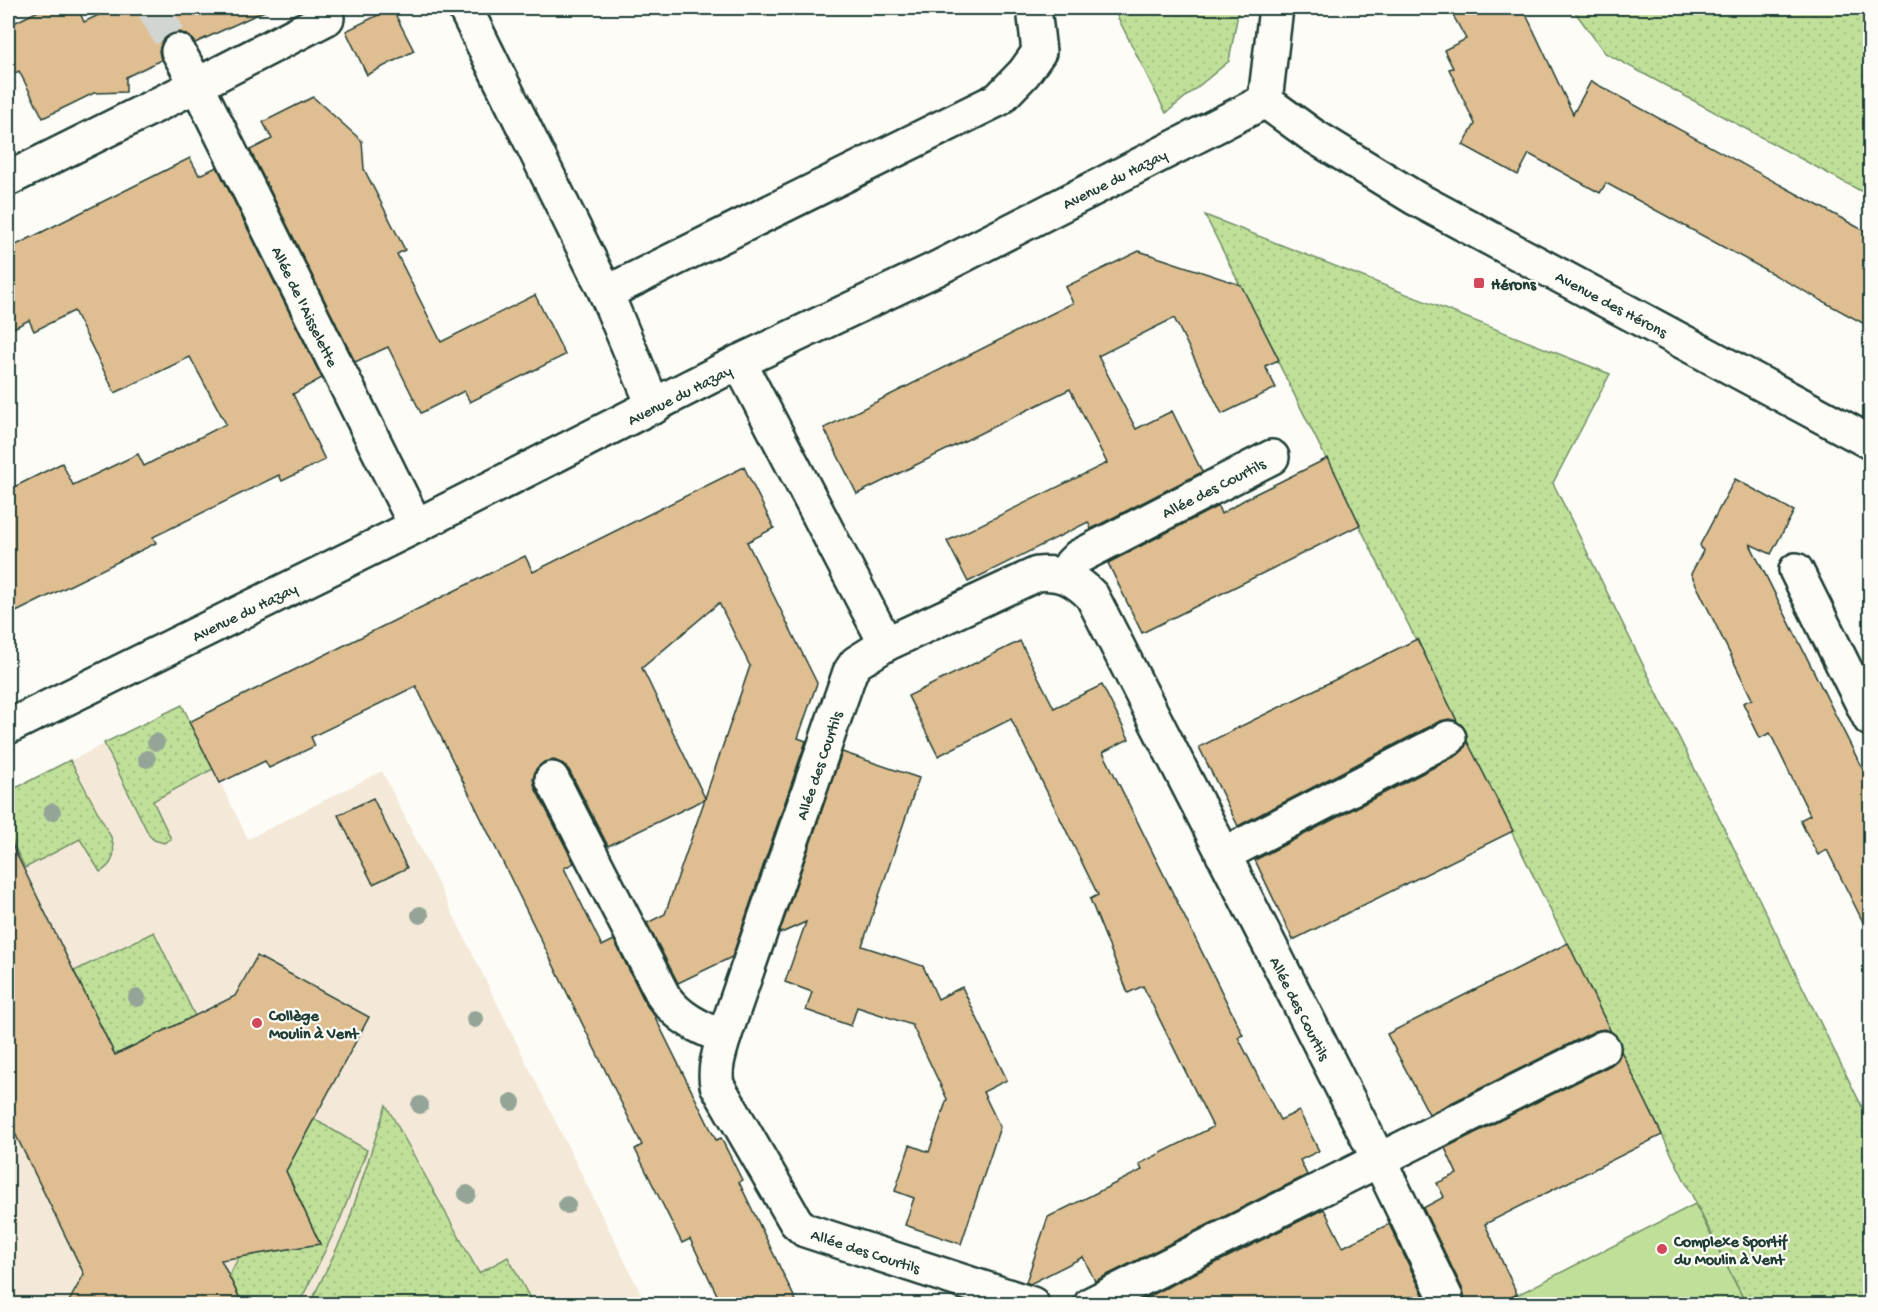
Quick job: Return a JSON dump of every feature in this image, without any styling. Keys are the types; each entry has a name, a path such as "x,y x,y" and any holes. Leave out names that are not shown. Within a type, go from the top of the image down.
{"street":[{"path":"465,8 606,293 654,407"},
{"path":"606,293 999,99 1024,73 1039,52 1034,8"},
{"path":"1265,101 1276,8"},
{"path":"8,179 327,18"},
{"name":"Allée de l'Aisselette","path":"178,51 416,526"},
{"name":"Avenue du Hazay","path":"8,727 740,363 936,269 1265,101"},
{"name":"Avenue des Hérons","path":"1265,101 1312,135 1415,198 1870,442"},
{"path":"740,363 886,644"},
{"name":"Allée des Courtils","path":"1066,576 1071,564 1078,556 1272,457"},
{"path":"1796,570 1870,719"},
{"name":"Allée des Courtils","path":"1032,1305 805,1230 796,1222 717,1085 715,1073 724,1037 850,672 856,663 886,644 1037,574 1047,573 1066,576 1082,586 1098,607 1380,1160 1446,1298"},
{"path":"1223,855 1449,738"},
{"path":"552,779 664,997 674,1011 691,1022 724,1037"},
{"path":"1091,1305 1603,1048"}],"shaded area":[{"name":"Collège Moulin à Vent","path":"182,705 248,839 382,771 646,1304 8,1304 8,792"}],"green space":[{"path":"1113,8 1239,8 1229,61 1166,113"},
{"path":"1572,8 1870,8 1870,196 1605,53"},
{"path":"1205,215 1610,374 1553,483 1870,1123 1870,1304 1746,1304"},
{"path":"182,705 213,769 153,801 171,839 164,843 154,840 149,835 104,743"},
{"path":"70,760 111,837 114,847 113,857 109,865 100,872 80,839 25,868 8,833 8,792"},
{"path":"154,932 195,1016 115,1055 74,971"},
{"path":"386,1105 479,1273 508,1257 533,1304 310,1304 347,1227"},
{"path":"314,1119 367,1150 340,1220 299,1304 243,1304 229,1276 239,1257 320,1244 286,1171"},
{"name":"Complexe Sportif du Moulin à Vent","path":"1695,1204 1746,1304 1497,1304 1517,1295"}],"building":[{"path":"44,8 78,8 84,22 113,8 271,8 195,43 187,35 179,32 169,34 162,42 159,51 161,60 126,77 126,92 94,93 43,118 19,71 8,77 8,26"},
{"path":"392,8 414,51 367,75 346,31"},
{"path":"1449,8 1523,8 1573,114 1591,81 1870,234 1870,327 1606,183 1600,193 1529,154 1518,175 1463,145 1475,124 1449,69 1453,68 1444,50 1466,39"},
{"path":"313,97 362,141 364,169 405,250 397,254 441,342 535,295 565,355 470,402 464,391 421,413 388,347 355,362 250,150 272,139 263,122"},
{"path":"190,158 199,175 217,167 322,378 293,394 325,460 282,481 279,475 153,537 156,543 8,616 8,490 62,463 73,485 138,454 144,466 226,424 190,357 115,393 74,311 34,331 29,320 8,331 8,249"},
{"path":"1139,251 1241,285 1279,360 1265,366 1276,388 1222,414 1174,318 1098,356 1136,429 1172,411 1202,472 1091,529 1088,522 968,582 947,541 1107,463 1070,389 857,494 824,428 1073,303 1065,287"},
{"path":"1328,458 1360,525 1142,633 1108,563 1218,506 1221,514 1249,497"},
{"path":"744,467 774,528 747,542 817,683 798,738 806,741 732,957 678,983 647,923 665,914 705,799 608,846 569,770 563,764 554,760 544,762 536,769 533,779 535,788 574,863 564,868 602,946 614,940 716,1140 721,1138 742,1180 739,1182 798,1305 722,1305 690,1239 682,1243 635,1149 642,1145 416,686 311,737 315,746 269,768 265,761 220,783 189,722 525,556 533,572","holes":["719,603 750,666 705,798 642,668"]},
{"path":"1735,479 1794,511 1771,554 1750,544 1870,784 1870,936 1827,850 1818,855 1800,820 1810,815 1770,733 1760,738 1743,703 1752,699 1691,574 1703,551 1700,545"},
{"path":"1417,639 1457,721 1449,719 1440,721 1238,826 1199,747"},
{"path":"1020,641 1054,708 1102,685 1129,739 1103,752 1243,1035 1238,1037 1280,1120 1299,1111 1319,1151 1300,1160 1307,1175 1095,1281 1083,1257 1030,1284 1026,1282 1048,1217 1142,1170 1139,1164 1213,1127 1143,986 1128,993 1090,899 1098,895 1011,719 938,756 908,696"},
{"path":"1467,741 1513,831 1293,940 1255,860 1458,755 1464,749"},
{"path":"842,752 919,778 862,946 923,966 938,999 962,987 1007,1080 983,1092 1000,1127 961,1244 905,1225 914,1198 895,1191 910,1145 929,1152 947,1099 912,1025 857,1007 851,1026 806,1010 812,992 785,982 806,922 779,934"},
{"path":"373,798 407,868 373,884 338,815"},
{"path":"8,837 115,1055 235,996 257,956 369,1017 286,1171 320,1244 221,1260 243,1305 67,1305 84,1274 8,1119"},
{"path":"1568,943 1611,1032 1604,1029 1595,1031 1429,1114 1387,1034"},
{"path":"1621,1051 1662,1135 1485,1224 1517,1294 1497,1305 1463,1305 1465,1299 1463,1290 1423,1208 1444,1197 1437,1183 1457,1174 1445,1148 1611,1065 1618,1059"},
{"path":"1324,1209 1343,1247 1389,1224 1428,1305 1132,1305"}],"tunnel":[{"path":"153,8 178,51"}],"place":[{"name":"Hérons","path":"1479,283"},
{"name":"Collège Moulin à Vent","path":"257,1023"},
{"name":"Complexe Sportif du Moulin à Vent","path":"1662,1249"}]}
